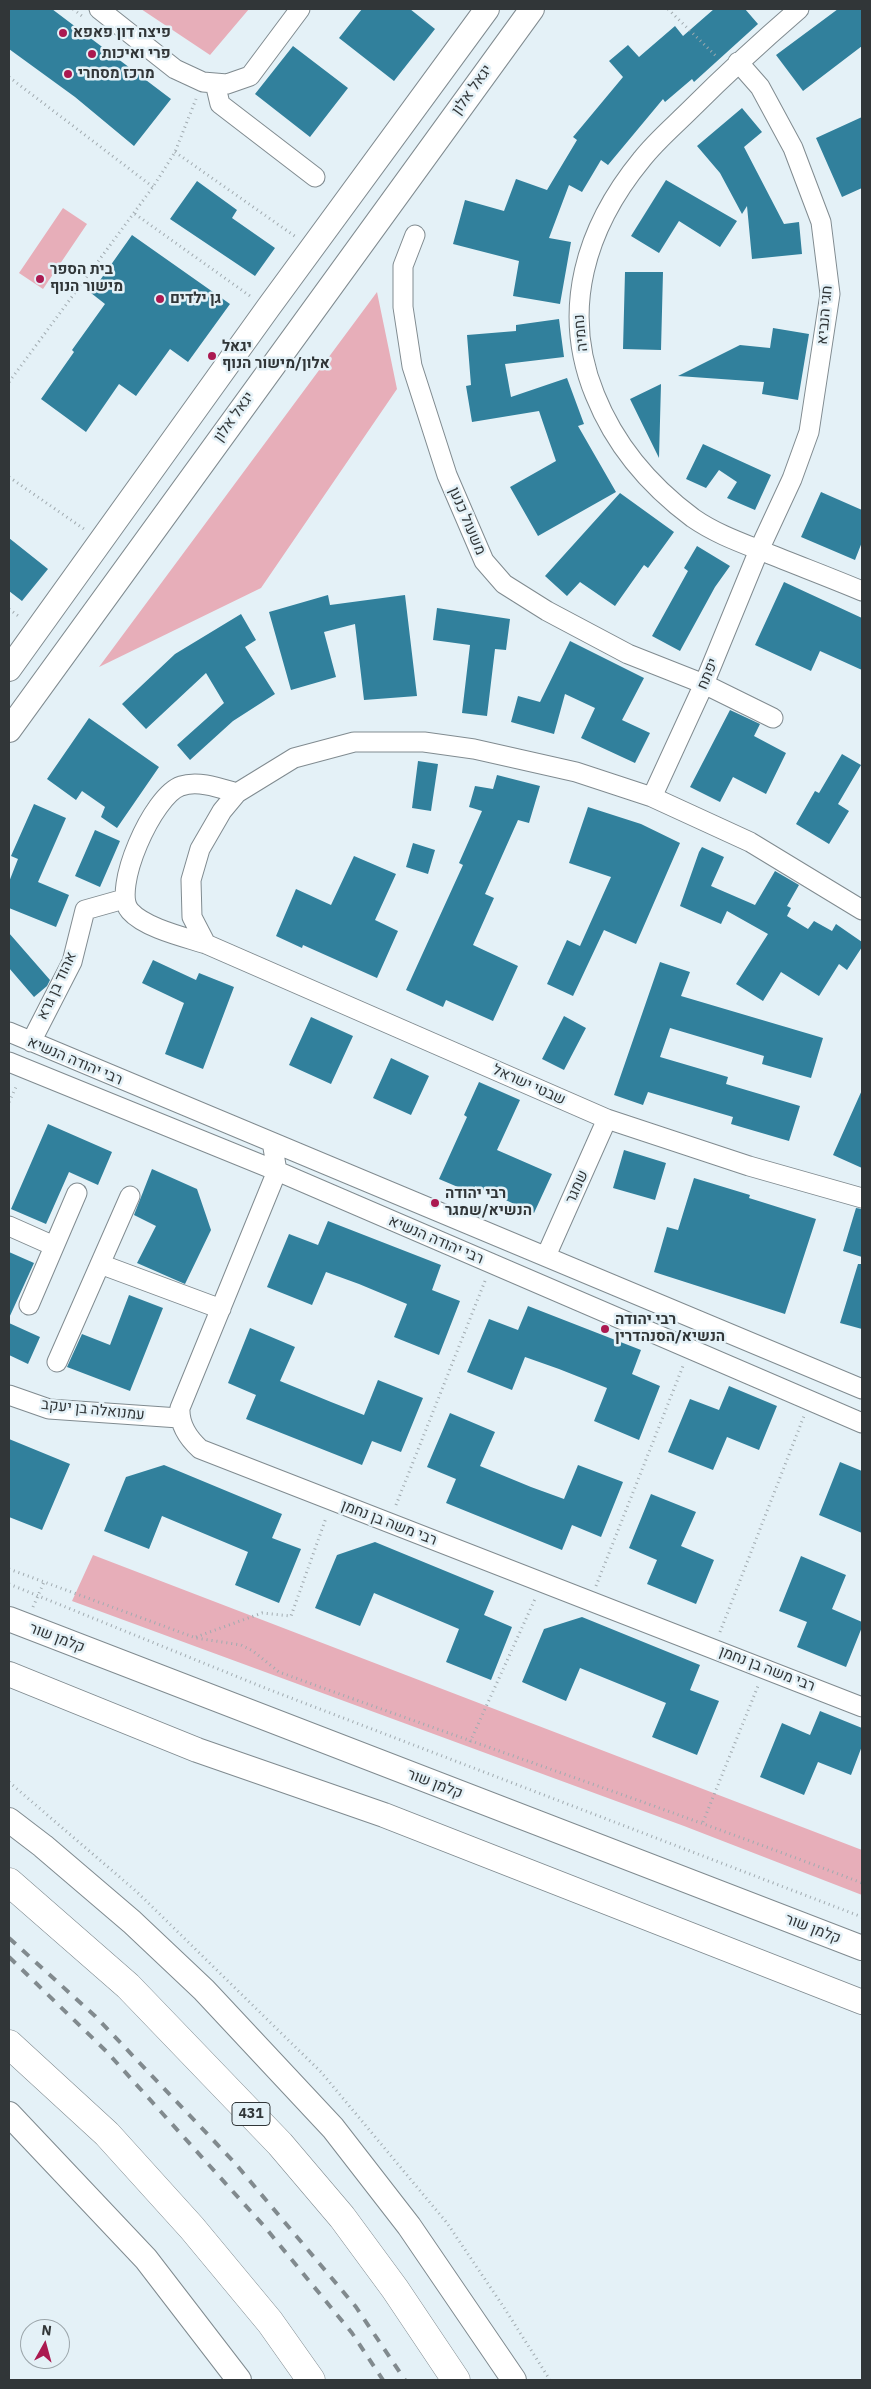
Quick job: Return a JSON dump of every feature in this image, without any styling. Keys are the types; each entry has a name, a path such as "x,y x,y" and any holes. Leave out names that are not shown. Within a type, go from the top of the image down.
{"highway":[{"name":"431","path":"9,1882 128,1986 280,2144 360,2241 395,2289 456,2380"},
{"path":"9,2044 107,2134 192,2228 264,2314 311,2380"}],"main road":[{"path":"9,669 268,308 487,9"},
{"name":"יגאל אלון","path":"9,730 532,9"},
{"name":"קלמן שור","path":"9,1619 862,1948"},
{"path":"9,1674 197,1750 394,1819 862,2002"},
{"path":"9,1820 43,1846 132,1922 204,1990 333,2128 409,2226 514,2380"},
{"path":"9,2114 146,2259 240,2380"}],"street":[{"path":"99,9 175,69 209,83 227,84 250,76 300,9"},
{"name":"נחמיה","path":"799,9 734,66 643,157 613,200 594,238 585,263 578,314 585,366 590,383 604,416 638,467 694,518 730,539 862,591"},
{"name":"חגי הנביא","path":"734,66 760,87 792,148 821,222 830,294 817,390 809,432 792,479 760,550"},
{"path":"209,83 220,104 315,177"},
{"name":"משעול כנען","path":"415,235 403,266 403,307 412,366 447,474 484,560 504,584 547,611 628,654 704,684 773,718"},
{"name":"יפתח","path":"652,797 704,684 760,550"},
{"path":"206,944 192,917 191,880 200,849 222,811 237,793 294,758 354,742 424,742 474,749 576,772 652,797 750,842 862,910"},
{"path":"124,899 140,835 154,810 170,792 181,786 208,785 237,793"},
{"name":"שבטי ישראל","path":"124,899 129,910 140,919 206,944 607,1119 749,1166 862,1198"},
{"name":"אהוד בן גרא","path":"31,1042 72,962 85,910 124,899"},
{"name":"רבי יהודה הנשיא","path":"9,1032 862,1389"},
{"name":"רבי יהודה הנשיא","path":"9,1062 277,1171 862,1422"},
{"name":"שמגר","path":"546,1256 607,1119"},
{"path":"179,1418 180,1408 277,1171 272,1142"},
{"path":"277,1171 304,1155"},
{"path":"29,1305 78,1193"},
{"path":"57,1362 130,1196"},
{"path":"9,1226 54,1246"},
{"path":"100,1264 221,1309"},
{"name":"עמנואלה בן יעקב","path":"9,1395 49,1409 179,1418"},
{"name":"רבי משה בן נחמן","path":"179,1418 189,1440 200,1449 862,1707"}],"path":[{"path":"668,9 734,66"},
{"path":"9,76 153,187"},
{"path":"9,382 135,214 175,152 209,83"},
{"path":"175,152 312,248"},
{"path":"135,214 268,308"},
{"path":"9,477 101,541"},
{"path":"403,1486 492,1264"},
{"path":"606,1564 689,1349"},
{"path":"713,1648 810,1400"},
{"path":"196,1638 262,1612 291,1616 333,1501"},
{"path":"9,1569 196,1638 240,1645 253,1651 279,1672 470,1742 703,1822 862,1883"},
{"path":"470,1742 542,1582"},
{"path":"9,1584 265,1688 862,1917"},
{"path":"703,1822 765,1669"}],"shaded area":[{"path":"141,9 249,9 210,55"},
{"path":"63,208 87,224 43,289 19,273"},
{"path":"377,292 397,389 261,588 99,667"},
{"path":"93,1555 862,1850 862,1895 684,1826 72,1601"}],"building":[{"path":"9,9 52,9 171,99 134,146 75,97 9,49"},
{"path":"362,9 410,9 435,29 394,81 339,38"},
{"path":"714,9 745,9 758,24 694,82 692,79 665,102 663,99 608,165 601,160 582,192 569,185 549,238 571,242 560,304 513,296 519,261 453,244 465,200 504,211 516,179 547,190 577,140 573,137 623,77 609,61 628,45 639,57 675,26 683,36"},
{"path":"838,9 862,9 862,46 803,91 776,55"},
{"path":"293,46 348,88 310,137 255,94"},
{"path":"742,108 762,132 744,147 784,224 799,222 802,254 752,259 747,206 742,214 720,173 697,146"},
{"path":"862,117 862,188 842,197 816,138"},
{"path":"666,180 737,221 720,247 679,221 659,253 631,236"},
{"path":"197,181 237,210 232,218 275,248 255,276 170,219"},
{"path":"132,235 230,304 188,362 170,349 136,396 119,384 86,432 41,399 74,352 72,350 105,304 91,293"},
{"path":"625,272 663,272 661,350 623,349"},
{"path":"559,319 564,357 505,364 511,397 567,378 584,424 578,426 616,492 538,536 510,487 556,461 539,411 472,422 466,386 471,385 467,335 516,331 516,325"},
{"path":"773,328 809,334 798,400 762,394 764,382 678,376 740,345 770,348"},
{"path":"661,384 659,458 630,399"},
{"path":"703,444 771,475 755,510 727,498 737,482 719,470 706,488 686,479"},
{"path":"821,492 862,510 862,542 855,560 801,537"},
{"path":"620,493 674,532 648,568 644,565 615,606 580,582 567,596 545,576"},
{"path":"9,538 48,569 22,601 9,591"},
{"path":"697,546 730,566 715,587 680,651 652,636 688,571 684,568"},
{"path":"784,582 862,618 862,670 820,651 811,671 755,645"},
{"path":"328,595 330,605 405,595 417,696 364,700 355,624 324,632 336,677 291,690 269,612"},
{"path":"437,608 510,619 506,650 495,649 487,716 462,713 470,645 433,640"},
{"path":"241,614 256,640 245,647 275,694 233,721 190,760 177,745 224,703 206,673 146,729 122,704 175,654"},
{"path":"570,641 644,678 622,720 650,733 635,763 581,738 595,708 565,694 554,734 511,722 518,696 540,702"},
{"path":"730,710 760,724 754,736 786,753 766,794 733,777 720,802 690,787"},
{"path":"89,718 159,767 117,828 101,817 105,807 82,791 76,800 47,779"},
{"path":"842,754 861,765 838,804 849,811 829,844 796,824 815,791 819,793"},
{"path":"418,761 438,764 431,811 412,808"},
{"path":"497,775 540,786 529,823 518,820 485,894 494,898 473,945 518,966 493,1021 446,1000 443,1007 406,990 463,865 459,863 482,811 469,807 475,786 493,789"},
{"path":"34,804 66,818 38,882 69,895 56,927 9,908 9,882 18,859 11,856"},
{"path":"588,807 641,824 680,843 636,944 604,930 573,996 547,984 567,940 580,946 611,877 569,863"},
{"path":"95,830 120,841 100,887 75,876"},
{"path":"413,843 435,850 428,874 406,867"},
{"path":"702,847 724,857 711,886 755,905 775,871 799,885 787,906 791,908 787,916 808,929 814,921 832,931 836,924 862,942 862,947 847,970 839,964 819,996 781,972 763,1001 736,984 768,934 727,911 721,924 680,906"},
{"path":"354,856 396,874 375,920 398,931 377,978 303,945 302,948 276,936 296,889 331,905"},
{"path":"9,933 50,980 47,986 34,997 9,968"},
{"path":"153,960 196,980 199,973 234,987 203,1069 165,1054 184,1003 142,983"},
{"path":"660,962 690,972 681,996 823,1038 811,1078 762,1064 764,1056 670,1028 660,1057 728,1077 726,1084 800,1106 789,1141 731,1124 733,1117 648,1092 643,1105 614,1095"},
{"path":"564,1016 586,1028 564,1070 542,1059"},
{"path":"311,1017 353,1036 331,1084 289,1065"},
{"path":"391,1058 429,1076 411,1115 373,1098"},
{"path":"479,1082 520,1100 497,1150 552,1174 534,1213 475,1186 472,1193 439,1179 467,1117 464,1115"},
{"path":"862,1090 862,1168 833,1155"},
{"path":"48,1124 112,1152 98,1185 69,1172 46,1224 11,1209"},
{"path":"624,1150 666,1163 655,1200 613,1188"},
{"path":"152,1169 197,1189 211,1230 185,1284 137,1263 156,1226 134,1215"},
{"path":"694,1178 750,1195 749,1198 816,1219 785,1314 654,1272 667,1227 678,1230"},
{"path":"856,1208 862,1209 862,1257 843,1251"},
{"path":"328,1221 441,1265 432,1290 460,1301 439,1355 394,1337 407,1304 359,1284 326,1272 312,1305 267,1287 289,1234 318,1245"},
{"path":"9,1252 34,1263 9,1318"},
{"path":"858,1264 862,1264 862,1329 840,1323"},
{"path":"129,1295 163,1308 130,1391 67,1367 82,1334 110,1345"},
{"path":"528,1306 641,1350 632,1374 660,1386 639,1440 594,1421 607,1388 559,1369 525,1357 512,1390 467,1372 489,1319 518,1330"},
{"path":"9,1323 40,1337 28,1364 9,1355"},
{"path":"250,1328 295,1347 280,1381 331,1402 364,1415 378,1380 423,1398 401,1452 372,1441 362,1465 246,1419 256,1395 228,1383"},
{"path":"729,1386 777,1406 759,1450 727,1437 713,1470 668,1452 690,1399 719,1410"},
{"path":"450,1413 495,1432 480,1466 531,1487 564,1499 578,1465 623,1482 601,1537 572,1525 562,1550 446,1503 456,1479 427,1467"},
{"path":"9,1439 70,1464 42,1530 9,1517"},
{"path":"840,1462 862,1471 862,1533 819,1515"},
{"path":"164,1465 282,1514 272,1538 301,1549 279,1603 235,1585 248,1552 162,1516 149,1549 104,1531 126,1477"},
{"path":"651,1494 696,1512 681,1546 714,1560 696,1604 647,1584 657,1560 629,1548"},
{"path":"375,1542 494,1591 484,1615 512,1627 491,1680 446,1662 459,1629 374,1593 360,1626 315,1608 337,1555"},
{"path":"801,1556 846,1575 832,1609 862,1622 862,1627 846,1667 797,1647 807,1622 779,1611"},
{"path":"582,1617 700,1665 690,1690 719,1701 697,1755 652,1737 666,1703 580,1668 566,1701 522,1682 544,1629"},
{"path":"820,1711 862,1728 862,1746 851,1775 818,1762 804,1795 760,1777 782,1723 810,1735"}],"railway":[{"path":"9,1938 95,2016 234,2162 356,2307 405,2380"},
{"path":"9,1957 107,2052 264,2226 352,2333 383,2380"}],"place":[{"name":"פיצה דון פאפא","path":"63,33"},
{"name":"פרי ואיכות","path":"92,54"},
{"name":"מרכז מסחרי","path":"68,74"},
{"name":"בית הספר מישור הנוף","path":"40,279"},
{"name":"גן ילדים","path":"160,299"},
{"name":"יגאל אלון/מישור הנוף","path":"212,356"},
{"name":"רבי יהודה הנשיא/שמגר","path":"435,1203"},
{"name":"רבי יהודה הנשיא/הסנהדרין","path":"605,1329"}]}
